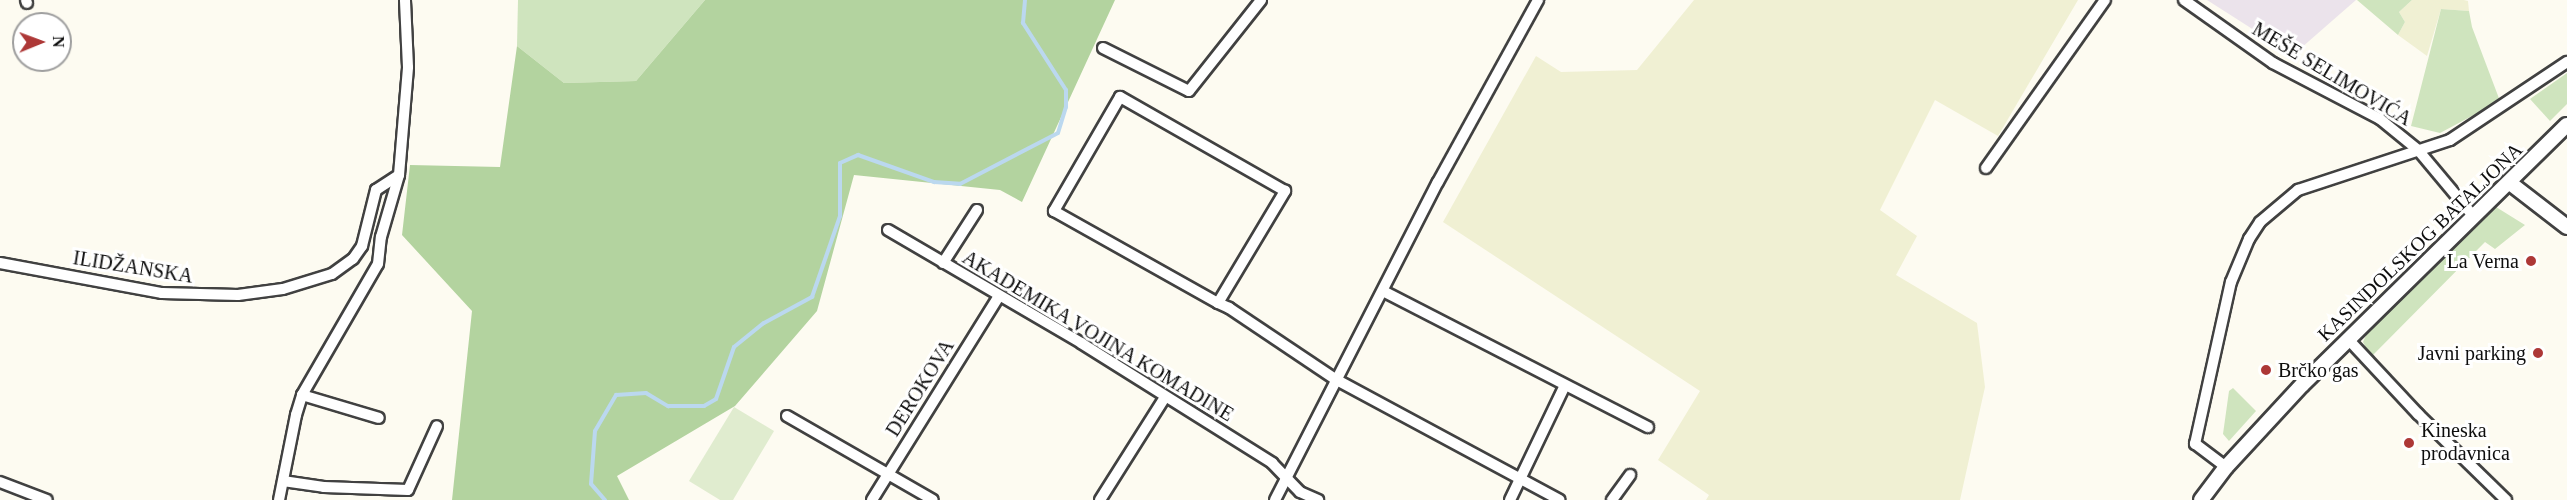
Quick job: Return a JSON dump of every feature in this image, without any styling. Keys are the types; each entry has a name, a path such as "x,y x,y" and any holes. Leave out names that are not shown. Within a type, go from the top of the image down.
{"street":[{"path":"279,500 296,414 303,395 378,264 381,237 399,175 408,67 405,0"},
{"path":"1103,48 1189,91 1261,0"},
{"path":"1275,500 1438,182 1538,0"},
{"path":"1986,168 2105,0"},
{"name":"MEŠE SELIMOVIĆA","path":"2184,0 2272,63 2380,119 2418,150 2474,217"},
{"path":"2226,467 2195,444 2231,282 2253,233 2274,209 2298,190 2450,140 2567,63"},
{"path":"1218,303 1285,191 1120,97 1054,211 1218,303 1335,380 1521,477 1560,500"},
{"name":"KASINDOLSKOG BATALJONA","path":"2201,500 2226,467 2348,339 2567,125"},
{"name":"ILIDŽANSKA","path":"0,263 162,293 200,296 261,293 320,279 332,274 353,259 362,246 376,190 399,175"},
{"path":"2510,183 2567,227"},
{"path":"943,263 977,210"},
{"name":"AKADEMIKA VOJINA KOMADINE","path":"888,230 1082,343 1164,397 1272,463 1300,492 1318,500"},
{"path":"1383,291 1648,427"},
{"name":"DEROKOVA","path":"872,500 999,296"},
{"path":"2348,339 2418,414 2506,500"},
{"path":"1510,500 1565,385"},
{"path":"303,395 378,418"},
{"path":"1100,500 1164,397"},
{"path":"787,416 933,500"},
{"path":"283,481 324,487 408,490 437,426"},
{"path":"1612,500 1630,474"},
{"path":"0,482 47,500"}],"shaded area":[{"path":"2207,0 2356,0 2293,55"}],"green space":[{"path":"518,0 705,0 636,81 564,83 517,46"},
{"path":"705,0 1115,0 1022,202 1000,190 854,175 817,311 735,406 617,476 629,500 452,500 472,311 402,235 410,165 500,167 517,46 564,83 636,81"},
{"path":"1694,0 2078,0 1998,136 1935,100 1880,210 1917,236 1896,275 1977,323 1985,387 1960,500 1706,500 1709,495 1658,460 1700,391 1443,222 1536,56 1561,72 1637,70"},
{"path":"2357,0 2412,0 2399,12 2405,22 2398,35"},
{"path":"2412,0 2464,0 2468,1 2469,11 2441,9 2427,56 2398,35 2405,22 2399,12"},
{"path":"2441,9 2469,11 2472,27 2500,101 2440,133 2411,126"},
{"path":"2567,73 2567,104 2550,121 2530,99"},
{"path":"2496,207 2525,225 2495,249 2485,242 2371,357 2363,342 2370,327 2481,215"},
{"path":"2233,388 2256,411 2229,441 2223,434 2229,391"},
{"path":"734,407 774,431 733,500 720,500 689,481"}],"waterway":[{"path":"605,500 591,484 595,431 616,395 646,393 668,406 704,406 716,399 734,347 764,323 812,297 840,216 840,163 858,155 934,182 960,184 1058,133 1066,107 1066,90 1023,23 1025,0"}],"place":[{"name":"La Verna","path":"2531,261"},
{"name":"Javni parking","path":"2538,353"},
{"name":"Brčko gas","path":"2266,370"},
{"name":"Kineska prodavnica","path":"2409,443"}]}
